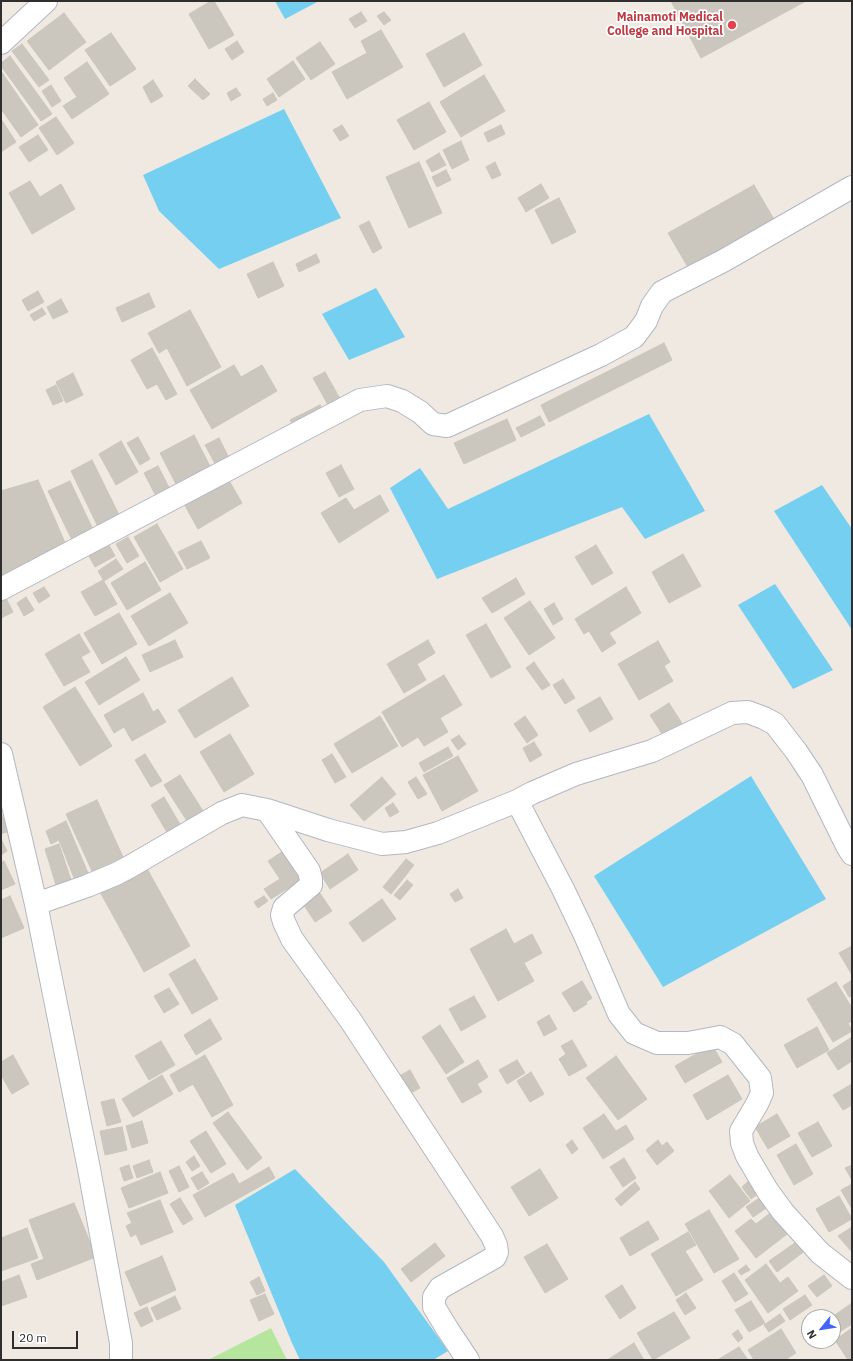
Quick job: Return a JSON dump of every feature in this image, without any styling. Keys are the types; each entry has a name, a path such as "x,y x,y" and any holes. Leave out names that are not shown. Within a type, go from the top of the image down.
{"street":[{"path":"1,43 46,1"},
{"path":"1,589 360,400 387,396 402,401 420,412 433,424 447,426 601,354 634,337 646,321 652,306 662,292 723,261 852,187"},
{"path":"36,904 116,874 222,813 242,805 267,810 328,830 382,844 406,842 438,833 517,801 576,774 652,751 732,713 748,712 764,718 774,724 796,751 812,775 852,854"},
{"path":"1,754 36,904 89,1169 121,1343 121,1360"},
{"path":"517,801 563,889 619,1014 634,1033 658,1043 688,1043 720,1037 733,1044 760,1078 762,1093 741,1131 742,1143 747,1156 767,1190 783,1212 820,1253 852,1278"},
{"path":"267,810 308,871 311,879 310,885 284,908 282,915 292,939 352,1021 492,1236 496,1245 497,1252 495,1257 440,1288 434,1297 434,1307 468,1360"}],"green space":[{"path":"271,1328 287,1360 208,1360"}],"water":[{"path":"275,1 319,1 285,19"},
{"path":"284,109 341,218 219,269 159,211 143,175"},
{"path":"376,288 405,337 349,360 322,314"},
{"path":"649,414 705,511 645,539 622,507 437,579 390,488 420,468 448,509"},
{"path":"822,485 852,529 852,630 774,511"},
{"path":"775,584 833,670 793,689 738,605"},
{"path":"751,776 826,899 663,987 594,876"},
{"path":"295,1169 384,1262 448,1351 433,1360 300,1360 235,1205"}],"building":[{"path":"211,1 214,1 234,35 209,49 189,14"},
{"path":"671,1 806,1 701,58"},
{"path":"361,12 367,21 355,28 349,19"},
{"path":"384,12 391,20 384,25 377,16"},
{"path":"64,13 86,42 49,70 27,41"},
{"path":"381,30 403,67 347,99 332,72 367,53 361,41"},
{"path":"111,33 136,69 110,86 85,50"},
{"path":"464,33 482,65 444,87 426,54"},
{"path":"237,41 244,52 232,60 225,49"},
{"path":"320,42 335,64 311,80 296,58"},
{"path":"22,44 49,80 39,87 12,51"},
{"path":"10,56 52,114 41,121 1,66 1,63"},
{"path":"293,61 305,79 279,97 267,79"},
{"path":"87,62 109,94 72,119 63,106 77,97 64,78"},
{"path":"1,71 38,125 21,137 1,109"},
{"path":"484,75 505,111 461,137 440,102"},
{"path":"195,79 210,94 203,100 188,86"},
{"path":"153,80 163,96 151,103 143,87"},
{"path":"51,85 61,101 52,107 42,91"},
{"path":"236,88 241,95 231,101 227,93"},
{"path":"273,93 277,100 267,106 263,99"},
{"path":"429,102 446,132 414,150 397,120"},
{"path":"56,117 74,143 57,155 39,128"},
{"path":"1,119 16,142 1,152"},
{"path":"342,125 349,136 340,141 333,130"},
{"path":"501,125 505,134 488,142 484,133"},
{"path":"38,135 48,150 29,162 19,147"},
{"path":"461,141 469,160 452,169 443,150"},
{"path":"439,153 446,165 432,172 426,161"},
{"path":"419,162 442,213 409,228 386,177"},
{"path":"495,162 501,175 492,179 486,167"},
{"path":"446,170 451,180 437,187 432,177"},
{"path":"30,181 40,197 61,184 75,209 32,234 9,193"},
{"path":"541,184 549,198 526,212 518,198"},
{"path":"754,185 775,221 689,269 668,233"},
{"path":"559,198 576,232 552,244 535,210"},
{"path":"369,221 382,248 373,253 359,226"},
{"path":"316,254 320,262 299,272 296,264"},
{"path":"273,262 284,286 258,298 247,274"},
{"path":"38,291 44,302 28,311 22,300"},
{"path":"149,293 155,307 122,322 116,308"},
{"path":"61,299 68,312 53,319 47,307"},
{"path":"42,308 46,314 34,321 30,315"},
{"path":"190,310 221,367 187,386 167,348 159,353 148,333"},
{"path":"664,343 672,360 549,422 541,405"},
{"path":"152,348 177,394 166,400 157,384 147,389 131,360"},
{"path":"234,365 241,377 262,365 277,391 212,429 190,390"},
{"path":"325,372 344,406 332,412 313,378"},
{"path":"73,373 83,395 66,403 56,382"},
{"path":"56,385 63,401 53,405 46,390"},
{"path":"320,405 324,413 295,429 290,420"},
{"path":"540,416 545,425 521,437 516,428"},
{"path":"507,419 516,440 464,464 454,443"},
{"path":"194,435 215,476 181,494 160,453"},
{"path":"138,437 150,459 140,465 127,443"},
{"path":"219,438 232,464 219,471 205,445"},
{"path":"121,441 138,472 116,485 99,454"},
{"path":"92,460 122,521 100,531 71,471"},
{"path":"341,465 354,489 339,497 326,473"},
{"path":"158,466 173,495 159,502 144,473"},
{"path":"227,477 242,503 198,529 183,502"},
{"path":"38,480 69,552 1,585 1,491"},
{"path":"70,481 96,536 75,546 48,491"},
{"path":"380,495 389,511 339,543 321,513 346,498 354,510"},
{"path":"157,524 183,569 160,582 134,537"},
{"path":"128,537 139,556 127,563 116,544"},
{"path":"201,541 210,558 187,569 178,552"},
{"path":"109,545 115,556 95,567 89,556"},
{"path":"596,545 613,573 592,585 575,557"},
{"path":"683,554 701,586 669,603 652,572"},
{"path":"116,559 123,569 104,581 98,571"},
{"path":"145,562 161,590 127,610 111,583"},
{"path":"516,578 525,594 492,613 482,598"},
{"path":"103,580 117,604 95,616 81,592"},
{"path":"44,587 50,596 39,603 33,593"},
{"path":"626,587 641,613 609,633 616,643 602,652 589,631 584,634 575,619"},
{"path":"170,593 188,623 149,646 131,616"},
{"path":"26,597 34,610 24,616 17,603"},
{"path":"6,598 13,612 1,618 1,601"},
{"path":"530,601 555,638 529,655 504,618"},
{"path":"554,603 563,619 553,625 544,609"},
{"path":"119,613 137,644 102,664 84,633"},
{"path":"486,624 511,667 491,678 466,635"},
{"path":"79,634 90,652 81,657 90,672 64,686 45,654"},
{"path":"175,640 183,657 150,672 142,655"},
{"path":"428,640 435,653 417,664 426,680 404,693 387,664"},
{"path":"658,641 670,662 664,666 673,681 639,700 618,664"},
{"path":"126,657 140,680 99,705 85,682"},
{"path":"534,662 550,685 542,690 526,668"},
{"path":"444,675 462,705 440,718 448,732 424,746 418,737 402,747 382,712"},
{"path":"232,677 249,706 195,738 178,710"},
{"path":"563,679 575,698 565,704 553,685"},
{"path":"75,687 112,746 80,766 43,707"},
{"path":"143,693 153,712 158,709 166,722 132,741 124,727 114,733 104,715"},
{"path":"600,697 613,719 590,732 577,710"},
{"path":"669,703 683,725 664,737 650,715"},
{"path":"380,716 398,746 352,773 334,744"},
{"path":"525,716 538,735 527,743 514,724"},
{"path":"230,734 254,774 224,792 200,752"},
{"path":"459,735 466,744 458,750 451,740"},
{"path":"534,742 542,755 530,762 523,748"},
{"path":"448,747 453,756 424,772 419,763"},
{"path":"145,754 162,781 151,787 135,760"},
{"path":"332,754 346,777 335,783 322,760"},
{"path":"458,756 478,791 442,811 423,775"},
{"path":"180,775 203,811 187,821 164,785"},
{"path":"382,777 396,794 364,821 350,805"},
{"path":"416,777 427,794 418,799 408,782"},
{"path":"164,797 181,826 168,834 151,805"},
{"path":"97,800 123,857 92,871 66,814"},
{"path":"393,803 399,812 390,817 385,808"},
{"path":"1,813 9,831 1,834"},
{"path":"66,821 88,873 74,878 59,840 51,844 46,831"},
{"path":"1,839 7,851 1,855"},
{"path":"59,844 71,880 56,885 45,849"},
{"path":"288,848 307,876 271,899 264,889 280,879 268,861"},
{"path":"348,854 358,870 330,889 320,873"},
{"path":"406,859 414,865 391,894 383,887"},
{"path":"4,861 15,884 1,890 1,863"},
{"path":"145,865 190,946 144,972 99,890"},
{"path":"407,880 413,885 400,900 394,895"},
{"path":"317,889 332,911 315,922 300,899"},
{"path":"458,889 463,898 455,902 450,894"},
{"path":"10,896 24,928 1,938 1,900"},
{"path":"264,896 268,901 258,908 254,902"},
{"path":"382,899 396,919 363,942 349,923"},
{"path":"506,929 514,944 532,934 542,953 524,963 534,981 498,1001 470,949"},
{"path":"852,946 852,975 839,953"},
{"path":"195,959 218,999 192,1014 169,974"},
{"path":"852,980 852,996 849,997 843,986"},
{"path":"582,981 592,998 586,1002 587,1004 574,1012 562,993"},
{"path":"836,982 852,1008 852,1021 848,1023 852,1031 833,1042 807,999"},
{"path":"169,988 179,1004 164,1013 154,996"},
{"path":"474,996 486,1017 461,1031 449,1009"},
{"path":"549,1015 557,1029 544,1036 537,1022"},
{"path":"210,1019 222,1039 196,1055 184,1035"},
{"path":"440,1025 464,1062 446,1074 422,1037"},
{"path":"817,1027 829,1050 797,1068 784,1045"},
{"path":"852,1037 852,1061 838,1070 827,1053"},
{"path":"572,1040 587,1066 569,1076 559,1059 566,1054 561,1046"},
{"path":"161,1041 175,1065 149,1080 135,1056"},
{"path":"712,1045 722,1062 685,1083 675,1066"},
{"path":"13,1055 29,1084 12,1094 1,1075 1,1062"},
{"path":"205,1055 233,1105 212,1117 193,1084 179,1092 170,1075"},
{"path":"616,1056 647,1099 618,1120 586,1078"},
{"path":"478,1060 488,1077 477,1084 482,1092 462,1103 447,1078"},
{"path":"517,1060 525,1073 507,1084 499,1070"},
{"path":"410,1070 420,1088 405,1096 394,1079"},
{"path":"531,1072 544,1094 530,1102 517,1081"},
{"path":"162,1075 173,1094 133,1117 122,1099"},
{"path":"728,1075 742,1099 707,1120 693,1095"},
{"path":"852,1084 852,1105 843,1110 833,1095"},
{"path":"114,1099 121,1122 107,1126 101,1102"},
{"path":"228,1112 262,1158 247,1170 213,1123"},
{"path":"604,1114 616,1131 626,1125 634,1139 603,1159 583,1128"},
{"path":"777,1114 790,1136 768,1149 755,1127"},
{"path":"142,1121 148,1143 132,1148 126,1126"},
{"path":"818,1122 832,1146 812,1157 798,1133"},
{"path":"122,1127 127,1150 105,1155 100,1131"},
{"path":"206,1131 226,1164 211,1173 190,1141"},
{"path":"572,1140 578,1149 572,1154 566,1145"},
{"path":"658,1140 662,1146 667,1142 674,1151 657,1165 646,1150"},
{"path":"796,1144 813,1174 794,1185 777,1155"},
{"path":"194,1156 200,1166 192,1171 186,1162"},
{"path":"624,1158 636,1178 623,1187 610,1167"},
{"path":"149,1160 153,1172 137,1178 133,1166"},
{"path":"129,1165 133,1178 124,1181 120,1168"},
{"path":"852,1165 852,1180 845,1168"},
{"path":"179,1166 189,1187 179,1192 169,1171"},
{"path":"269,1167 275,1178 205,1217 193,1195 233,1173 239,1184"},
{"path":"540,1169 558,1198 529,1216 511,1187"},
{"path":"160,1172 168,1193 129,1208 121,1188"},
{"path":"202,1172 209,1183 198,1190 191,1178"},
{"path":"730,1175 750,1201 729,1218 709,1191"},
{"path":"752,1178 762,1191 751,1199 742,1187"},
{"path":"635,1182 640,1189 621,1206 615,1199"},
{"path":"852,1184 852,1209 841,1190"},
{"path":"764,1195 771,1205 753,1217 746,1207"},
{"path":"839,1196 852,1219 829,1232 816,1209"},
{"path":"180,1198 193,1219 183,1225 170,1204"},
{"path":"160,1200 173,1232 141,1245 136,1234 131,1237 126,1226 132,1223 127,1213"},
{"path":"74,1203 96,1257 37,1280 31,1264 44,1259 29,1220"},
{"path":"709,1210 739,1259 714,1273 685,1224"},
{"path":"774,1210 791,1231 756,1258 735,1231 751,1219 756,1224"},
{"path":"648,1221 659,1239 630,1256 620,1238"},
{"path":"852,1227 852,1252 838,1236"},
{"path":"27,1228 38,1258 1,1271 1,1238"},
{"path":"688,1232 696,1245 685,1251 703,1280 676,1296 651,1254"},
{"path":"799,1240 806,1250 777,1272 769,1261"},
{"path":"435,1243 445,1256 411,1282 401,1269"},
{"path":"547,1244 568,1279 545,1293 524,1257"},
{"path":"162,1256 176,1290 140,1306 125,1272"},
{"path":"766,1264 780,1283 788,1277 798,1291 768,1313 745,1280"},
{"path":"746,1265 750,1270 741,1275 738,1271"},
{"path":"734,1273 748,1294 735,1302 722,1281"},
{"path":"19,1275 27,1297 1,1306 1,1282"},
{"path":"824,1275 832,1286 817,1297 808,1286"},
{"path":"259,1277 265,1291 257,1295 250,1282"},
{"path":"622,1285 636,1308 620,1319 605,1296"},
{"path":"686,1293 696,1308 685,1315 676,1300"},
{"path":"265,1294 274,1314 259,1321 250,1300"},
{"path":"805,1295 812,1305 806,1309 801,1309 801,1312 790,1320 783,1309"},
{"path":"175,1296 181,1309 157,1320 151,1308"},
{"path":"751,1301 765,1323 749,1332 735,1310"},
{"path":"852,1303 852,1324 841,1331 841,1311"},
{"path":"147,1307 153,1321 141,1327 134,1313"},
{"path":"674,1312 690,1338 653,1360 637,1333"},
{"path":"780,1314 785,1321 769,1332 764,1325"},
{"path":"852,1328 852,1358 848,1360 841,1349 841,1336"},
{"path":"781,1329 796,1353 785,1360 754,1360 748,1350"},
{"path":"738,1330 743,1338 738,1342 732,1334"},
{"path":"634,1343 644,1360 607,1360"},
{"path":"739,1347 748,1360 719,1359"}],"place":[{"name":"Mainamoti Medical College and Hospital","path":"732,25"}]}
